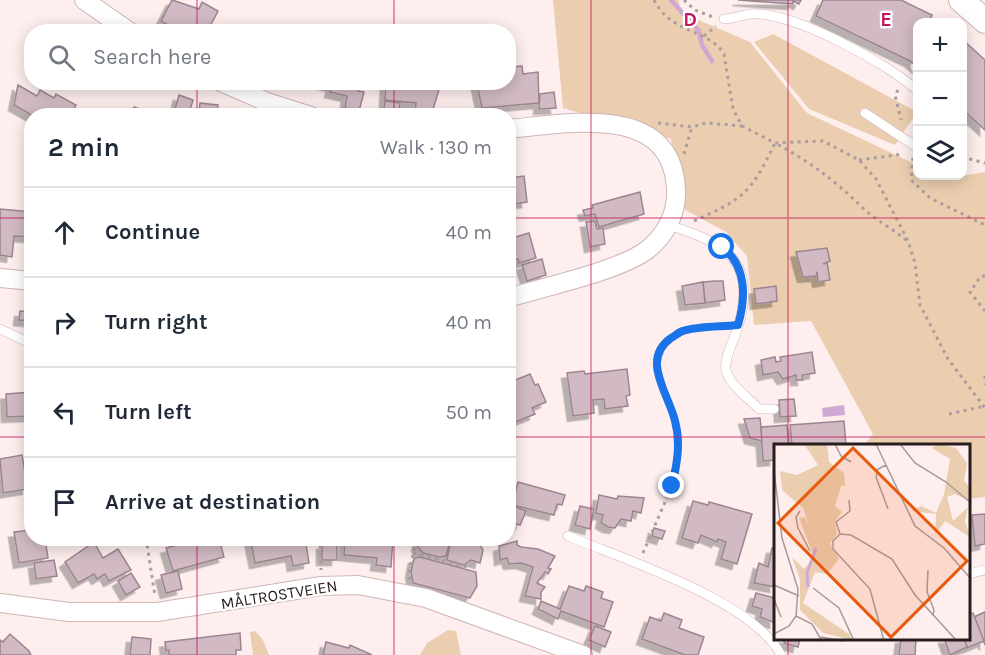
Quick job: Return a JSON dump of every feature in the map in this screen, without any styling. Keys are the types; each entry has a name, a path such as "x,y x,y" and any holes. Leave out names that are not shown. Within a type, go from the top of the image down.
{"street":[{"path":"84,0 118,24"},
{"path":"961,0 985,21"},
{"path":"239,90 286,108"},
{"path":"516,128 603,122 633,128 654,141 669,160 676,196 673,226 648,249 629,260 516,295"},
{"path":"0,278 24,280"},
{"name":"MÅLTROSTVEIEN","path":"0,603 69,612 158,612 321,585 358,585 407,592 583,655"}],"lane":[{"path":"724,19 752,14 807,27 833,38 913,87"},
{"path":"865,113 913,148"},
{"path":"673,226 716,244 735,259 741,275 743,300 726,362 728,374 759,409 774,409"},
{"path":"0,328 24,340"},
{"path":"568,536 638,565 729,608 760,630 781,655"},
{"path":"970,574 985,570"}],"path":[{"path":"654,0 661,12 687,31 704,36 720,47 724,54 733,109 742,126"},
{"path":"684,0 694,10 724,19"},
{"path":"904,80 895,95 900,107 899,119 908,125"},
{"path":"633,128 663,122 692,127 706,123 742,126 814,165 853,195 864,209 908,241"},
{"path":"775,143 823,141 859,160 876,178 908,241 915,263 920,305 948,359 985,407 949,414"},
{"path":"673,226 741,198 758,179 775,143"},
{"path":"859,160 904,153"},
{"path":"967,158 985,163"},
{"path":"913,168 911,180 930,198 985,225"},
{"path":"985,276 981,276 970,292 985,311"},
{"path":"638,565 672,486 678,454 676,422 659,380 656,359 663,343 681,331 738,325"},
{"path":"985,376 985,385"},
{"path":"147,546 158,612"},
{"path":"320,546 321,585"},
{"path":"407,592 415,546"},
{"path":"413,553 471,568"}],"shaded area":[{"path":"553,0 679,0 680,12 750,42 807,113 913,163 913,180 967,180 967,175 985,172 985,497 970,499 970,444 865,444 873,434 811,321 754,325 747,256 726,232 685,210 671,139 563,108"},
{"path":"773,34 913,110 913,118 895,145 809,109 754,42"},
{"path":"844,405 845,415 823,417 822,408"},
{"path":"448,630 456,631 461,655 420,655 427,643"},
{"path":"255,631 263,640 269,655 253,655 250,632"}],"building":[{"path":"172,0 199,9 202,2 218,11 211,24 166,24 161,21"},
{"path":"738,0 801,0 799,4 793,1 793,4"},
{"path":"823,0 901,0 932,15 931,18 913,18 913,64 816,16"},
{"path":"967,44 985,60 985,130 967,114"},
{"path":"516,66 522,66 523,74 538,72 539,103 482,108 478,90 516,90"},
{"path":"18,85 37,96 40,90 54,98 56,94 76,105 74,108 24,108 24,111 14,105"},
{"path":"331,90 358,90 364,92 360,108 345,108 347,96 330,92"},
{"path":"386,90 439,90 433,108 416,108 416,103 385,100"},
{"path":"554,92 556,108 539,109 540,94"},
{"path":"179,95 193,100 191,108 175,108"},
{"path":"385,101 400,103 399,108 384,108"},
{"path":"200,103 218,105 218,108 199,108"},
{"path":"524,176 527,202 516,204 516,177"},
{"path":"640,192 644,214 599,227 595,214 585,216 583,210 593,208 592,205"},
{"path":"0,209 24,211 24,237 14,236 12,257 0,255"},
{"path":"595,221 597,229 603,228 605,244 590,247 586,222"},
{"path":"529,233 536,258 519,263 518,259 516,260 516,237"},
{"path":"827,248 830,261 823,264 827,263 830,280 818,282 817,272 816,276 803,277 796,252"},
{"path":"542,259 546,275 527,281 522,265"},
{"path":"723,281 725,300 705,303 703,282"},
{"path":"703,282 705,303 685,305 682,286"},
{"path":"776,286 777,301 756,304 754,289"},
{"path":"20,311 24,311 24,320 19,320"},
{"path":"812,352 815,373 802,375 803,380 796,380 796,375 783,379 778,372 763,375 761,360 775,357 776,362 781,361 780,357"},
{"path":"627,369 630,395 626,396 628,406 605,409 604,399 593,400 594,413 573,416 567,373 584,371 585,374"},
{"path":"530,374 535,385 538,384 546,402 532,408 535,414 516,422 516,380"},
{"path":"24,393 24,416 7,417 6,394"},
{"path":"794,399 796,416 780,417 779,400"},
{"path":"760,418 762,441 750,438 744,419"},
{"path":"844,421 846,444 792,444 790,425"},
{"path":"787,425 789,444 774,444 774,460 763,461 761,427"},
{"path":"22,455 24,490 3,493 0,459"},
{"path":"518,482 565,495 562,505 557,504 554,515 516,506"},
{"path":"599,495 617,499 618,496 644,498 641,513 633,511 631,521 621,519 615,528 608,527 601,523 603,515 596,513"},
{"path":"693,501 708,505 709,502 752,514 737,564 721,559 726,542 718,539 717,542 701,535 698,543 682,538"},
{"path":"580,506 594,509 590,529 575,525"},
{"path":"516,507 526,511 520,525 516,524"},
{"path":"985,514 985,544 975,546 972,515"},
{"path":"654,528 665,531 662,539 652,536"},
{"path":"24,531 24,546 46,546 48,558 19,563 14,532"},
{"path":"516,541 521,547 538,549 555,556 548,568 551,569 548,574 545,572 537,583 545,587 541,592 541,599 525,596 533,567 521,563 509,564 507,558 500,560 499,546 516,546"},
{"path":"88,546 96,546 103,558 118,549 131,570 109,581 105,574 97,579 94,574 78,583 65,562"},
{"path":"221,546 224,557 173,571 166,548"},
{"path":"252,546 306,546 309,563 293,566 291,556 255,563"},
{"path":"322,546 337,546 337,560 322,560"},
{"path":"345,546 392,546 391,567 376,565 377,558 344,555"},
{"path":"417,546 449,546 446,556 439,557 423,553"},
{"path":"450,546 481,546 483,550 480,563 471,560 464,565 447,560"},
{"path":"772,548 774,548 774,587 754,583 759,563 768,567"},
{"path":"420,557 476,572 477,586 470,598 413,583 411,572 414,558"},
{"path":"54,560 57,576 36,579 34,563"},
{"path":"178,571 182,589 166,593 161,575"},
{"path":"131,573 140,587 126,595 118,581"},
{"path":"569,586 584,591 586,586 603,592 601,598 613,602 604,627 561,611 558,619 538,609 541,601 560,609"},
{"path":"756,593 774,598 774,623 760,617 762,609 752,606"},
{"path":"985,612 985,645 974,617"},
{"path":"664,613 682,620 679,628 704,637 698,655 685,655 642,639 650,617 661,621"},
{"path":"973,613 984,641 967,648 965,640 970,640 970,614"},
{"path":"595,626 611,632 605,647 589,640"},
{"path":"240,633 241,650 236,650 236,655 169,655 169,650 166,650 165,642"},
{"path":"10,634 31,655 0,655 0,640 3,642"},
{"path":"132,637 151,639 150,655 130,655"},
{"path":"785,640 800,640 798,647 784,643"},
{"path":"901,640 916,640 915,655 899,655"},
{"path":"945,640 965,640 967,647 950,655"},
{"path":"326,642 349,648 350,645 372,655 323,655"}],"waterway":[{"path":"671,0 699,31 702,45 712,61"}],"route":[{"path":"672,486 678,454 678,436 669,401 659,380 656,359 663,343 681,331 738,325 743,300 741,275 735,259 722,247"}]}
